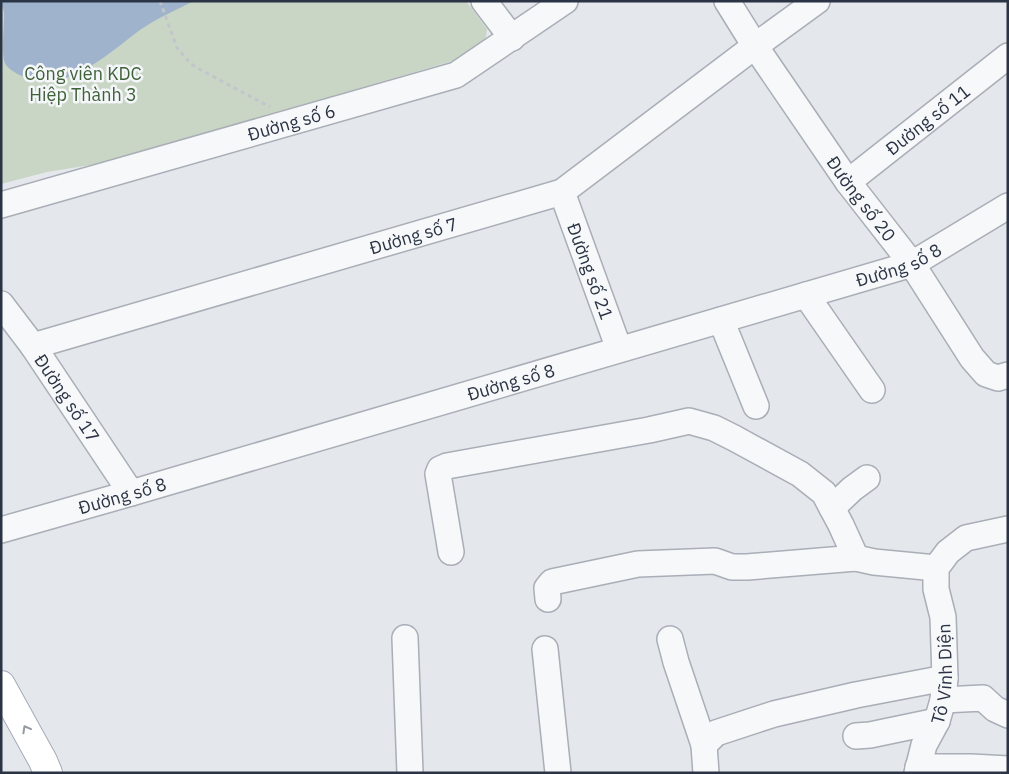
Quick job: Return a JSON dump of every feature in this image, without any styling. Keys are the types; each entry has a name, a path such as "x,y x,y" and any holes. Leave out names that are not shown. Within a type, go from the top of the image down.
{"main road":[{"path":"1,685 43,760 48,773"}],"street":[{"path":"484,1 512,38"},
{"name":"Đường số 6","path":"1,205 456,75 565,1"},
{"name":"Đường số 20","path":"727,1 755,46 848,182 912,264 972,358 986,374 998,378 1008,375"},
{"name":"Đường số 7","path":"33,346 562,192 817,1"},
{"name":"Đường số 11","path":"848,182 1008,56"},
{"name":"Đường số 21","path":"562,192 619,349"},
{"name":"Đường số 8","path":"1,530 912,264 1008,206"},
{"path":"806,295 872,390"},
{"name":"Đường số 17","path":"1,304 33,346 131,493"},
{"path":"722,320 756,406"},
{"path":"451,552 438,474 440,469 689,421 727,434 800,474 824,494 856,558"},
{"path":"832,508 867,478"},
{"path":"548,599 547,588 552,582 638,564 715,561 732,567 747,567 856,558 936,568 948,552 966,538 1008,530"},
{"name":"Tô Vĩnh Diện","path":"917,770 941,700 943,618 936,589 936,568"},
{"path":"405,638 410,773"},
{"path":"670,639 704,745 706,773"},
{"path":"545,649 558,773"},
{"path":"704,745 716,733 774,714 856,695 941,700 983,698 995,709 1008,715"},
{"path":"856,736 870,735 941,700"},
{"path":"917,770 971,766 1008,769"}],"path":[{"path":"160,1 177,48 192,64 218,80 273,108"}],"green space":[{"name":"Công viên KDC Hiệp Thành 3","path":"1,1 466,1 487,29 485,44 459,59 109,162 47,172 1,184"}],"water":[{"path":"1,1 194,1 146,26 87,68 71,76 56,80 40,81 20,75 6,65 3,47 4,12"}]}
